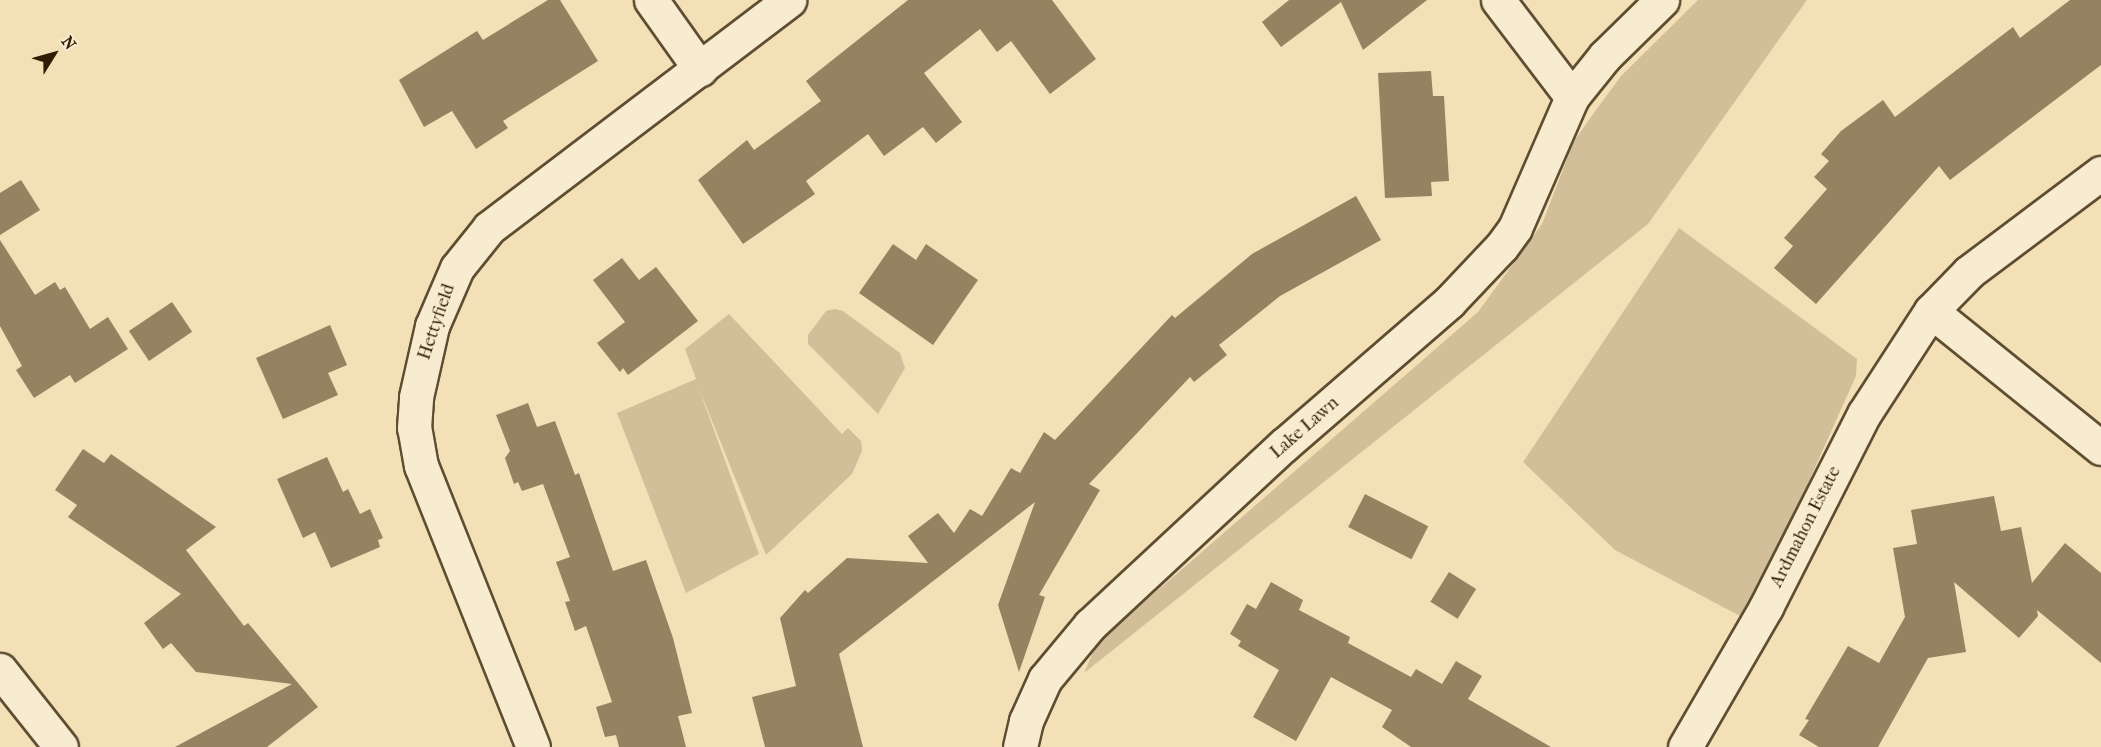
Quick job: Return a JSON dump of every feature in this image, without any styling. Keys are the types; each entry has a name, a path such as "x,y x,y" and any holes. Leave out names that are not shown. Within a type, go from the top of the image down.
{"street":[{"path":"651,0 700,69"},
{"name":"Hettyfield","path":"534,747 421,466 414,428 424,350 453,276 489,228 789,0"},
{"path":"1498,0 1572,97"},
{"name":"Lake Lawn","path":"1020,747 1026,721 1045,679 1090,625 1284,446 1449,302 1502,246 1515,228 1572,97 1605,56 1662,0"},
{"name":"Ardmahon Estate","path":"1685,747 1766,607 1864,414 1931,311 1969,272 2101,173"},
{"path":"1931,311 1993,357 2101,448"},
{"path":"0,670 61,747"}],"shaded area":[{"path":"1698,0 1807,0 1648,224 1084,673 1097,643 1478,312 1542,224 1574,141 1621,76"},
{"path":"1679,228 1857,359 1856,376 1770,568 1742,617 1615,550 1523,462"},
{"path":"835,309 843,311 900,353 905,368 878,414 808,344 808,335 826,311"},
{"path":"729,314 842,434 848,428 861,441 862,451 852,474 766,555 698,386 759,554 686,593 617,413 696,379 685,349"}],"building":[{"path":"548,0 560,0 598,61 503,121 508,128 476,149 452,111 424,127 399,80 477,31 483,40"},
{"path":"908,0 1052,0 1096,59 1050,94 1011,41 997,52 980,29 924,73 962,122 936,143 923,127 884,156 868,134 806,181 815,194 743,244 698,180 747,140 754,150 821,101 806,81"},
{"path":"1289,0 1427,0 1363,50 1341,2 1281,47 1262,22"},
{"path":"2070,0 2101,0 2101,65 1950,180 1939,166 1816,304 1774,268 1793,246 1784,238 1827,189 1814,177 1829,161 1821,154 1841,131 1883,100 1895,117 2013,27 2020,38"},
{"path":"1431,71 1433,96 1444,96 1449,181 1431,182 1432,196 1385,198 1378,73"},
{"path":"21,180 40,210 0,235 0,193"},
{"path":"1356,196 1381,240 1280,296 1219,345 1227,355 1194,382 1190,377 1089,484 1100,490 1039,595 1045,597 1019,672 998,605 1035,502 839,654 863,747 765,747 752,697 796,686 780,618 805,590 808,593 847,558 928,563 908,536 938,513 954,533 970,509 982,516 1011,468 1020,473 1044,432 1055,440 1172,315 1175,318 1252,254"},
{"path":"0,240 35,295 55,282 60,290 65,287 90,329 108,317 128,349 75,383 70,375 34,398 16,370 22,366 0,326"},
{"path":"893,244 916,260 926,244 978,280 933,345 859,293"},
{"path":"622,258 639,280 656,267 698,321 628,375 623,368 620,372 597,343 625,322 593,280"},
{"path":"172,302 192,332 149,361 129,331"},
{"path":"330,325 347,365 328,373 338,395 283,419 256,358"},
{"path":"528,403 537,427 555,421 575,475 579,473 613,571 646,560 673,638 692,713 678,716 686,747 619,747 616,735 605,737 596,707 612,702 586,626 575,631 565,602 570,601 556,562 570,557 543,484 522,491 518,482 514,484 505,458 510,451 496,415"},
{"path":"83,449 104,463 111,454 216,527 186,550 244,626 248,623 318,707 267,747 175,747 292,684 196,672 171,643 163,649 144,623 181,594 68,517 77,505 55,490"},
{"path":"327,457 343,492 348,489 360,514 370,509 383,538 378,540 380,547 331,568 315,532 303,538 277,479"},
{"path":"1365,494 1428,526 1411,559 1348,527"},
{"path":"1994,496 2001,531 2021,527 2032,583 2065,543 2101,573 2101,663 2037,610 2038,616 2019,638 1954,582 1966,652 1928,658 1878,747 1819,747 1799,735 1809,720 1805,719 1848,646 1879,663 1905,617 1893,548 1917,544 1911,510"},
{"path":"1449,572 1476,589 1458,619 1430,602"},
{"path":"1271,582 1303,600 1299,610 1350,637 1348,643 1411,677 1416,669 1442,684 1456,661 1482,676 1468,699 1551,747 1411,747 1382,727 1392,710 1331,677 1296,741 1253,717 1279,670 1238,646 1241,641 1230,634 1247,604 1256,609"}]}
